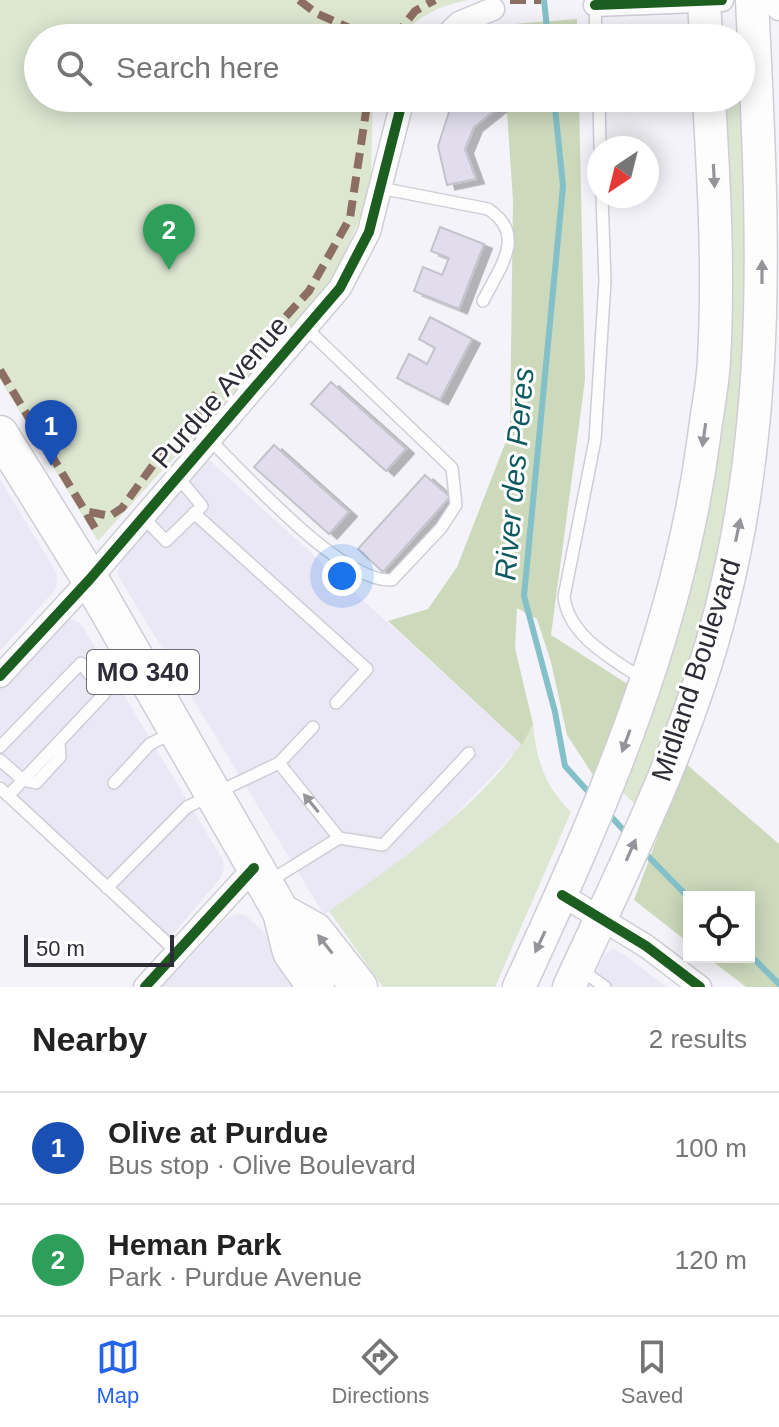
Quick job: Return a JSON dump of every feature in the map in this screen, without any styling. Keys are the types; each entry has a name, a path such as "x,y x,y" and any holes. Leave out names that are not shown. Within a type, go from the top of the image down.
{"main road":[{"path":"704,0 705,24"},
{"name":"Midland Boulevard","path":"752,0 753,24"},
{"name":"Midland Boulevard","path":"574,977 646,817 692,702 722,608 743,508 757,410 762,327 762,222 755,67"},
{"name":"Midland Boulevard","path":"519,987 613,778 647,683 681,567 699,473 714,360 715,193 710,112"},
{"name":"MO 340","path":"0,434 90,579 266,888 291,952 316,987"},
{"path":"266,888 315,931 359,987"}],"street":[{"path":"595,5 722,0"},
{"path":"769,0 779,9"},
{"path":"458,24 493,9"},
{"name":"Purdue Avenue","path":"2,671 90,579 307,329 354,264 369,232 399,112"},
{"path":"145,987 177,952 266,888"},
{"path":"562,895 601,918 700,987"}],"lane":[{"path":"595,5 596,24"},
{"path":"599,112 600,136"},
{"path":"380,188 488,209 503,219 510,232 507,252 483,301"},
{"path":"602,208 605,281 595,440 565,606 566,615 590,643 647,683"},
{"path":"210,440 336,559 376,581 392,580 441,528 456,505 452,468 374,397 307,329"},
{"path":"143,517 166,541 202,506 178,477"},
{"path":"194,513 367,669 336,703"},
{"path":"0,747 81,663 104,694 23,780 4,792 177,952"},
{"path":"100,688 138,663"},
{"path":"107,888 187,807 214,797 279,763 313,727"},
{"path":"114,783 150,744 176,731"},
{"path":"279,763 339,838 383,845 469,753"},
{"path":"0,760 23,780"},
{"path":"266,888 339,838"},
{"path":"574,977 605,987"}],"shaded area":[{"path":"208,459 522,745 435,836 324,915 117,574 122,560"},
{"path":"0,479 56,572 57,582 55,590 0,651"},
{"path":"68,617 80,623 86,632 223,860 224,870 219,880 169,939 0,778 0,689"},
{"path":"236,914 245,915 263,931 299,987 162,987 224,921"},
{"path":"613,949 667,987 587,987 606,953"}],"green space":[{"path":"0,0 468,0 448,5 413,24 24,24 24,112 373,112 371,175 363,212 328,288 98,541 0,379"},
{"path":"577,19 577,24 514,24"},
{"path":"507,112 579,112 585,380 551,635 629,685 593,775 567,735 551,662 537,619 517,608 515,648 533,724 522,745 388,621 428,609 457,567 510,431 513,200"},
{"path":"717,112 744,112 751,282 739,447 706,612 674,716 636,805 621,791 692,555"},
{"path":"533,724 543,772 571,812 495,987 383,987 329,911 442,828 469,804 515,752"},
{"path":"685,763 779,844 779,987 746,987 715,963 755,963 755,891 683,891 683,938 634,900"}],"building":[{"path":"449,112 493,112 474,127 465,149 476,179 447,185 438,146"},
{"path":"440,227 484,244 459,309 414,291 423,267 442,275 449,258 431,251"},
{"path":"430,317 472,339 440,400 397,378 409,354 427,364 435,348 419,339"},
{"path":"331,382 406,449 386,471 311,404"},
{"path":"274,445 349,512 329,534 254,467"},
{"path":"425,475 450,497 383,572 358,549"}],"waterway":[{"name":"River des Peres","path":"544,0 547,24"},
{"name":"River des Peres","path":"555,112 563,186 524,596 555,712 565,766 593,797"},
{"name":"River des Peres","path":"606,811 628,835"},
{"name":"River des Peres","path":"644,852 683,892"},
{"name":"River des Peres","path":"755,960 779,984"}],"marked path":[{"path":"299,0 316,13 341,24"},
{"path":"405,24 415,11 435,0"},
{"path":"510,0 541,0"},
{"path":"95,528 85,511 110,516 122,508 161,454 309,291 350,218 366,112"},
{"path":"0,370 85,511"}],"cycle path":[{"path":"595,5 722,0"},
{"path":"0,676 90,579 340,288 369,232 399,112"},
{"path":"145,987 254,868"},
{"path":"562,895 646,946 700,987"}],"place":[{"name":"Heman Park","path":"169,270"},
{"name":"Olive at Purdue","path":"51,466"}]}
